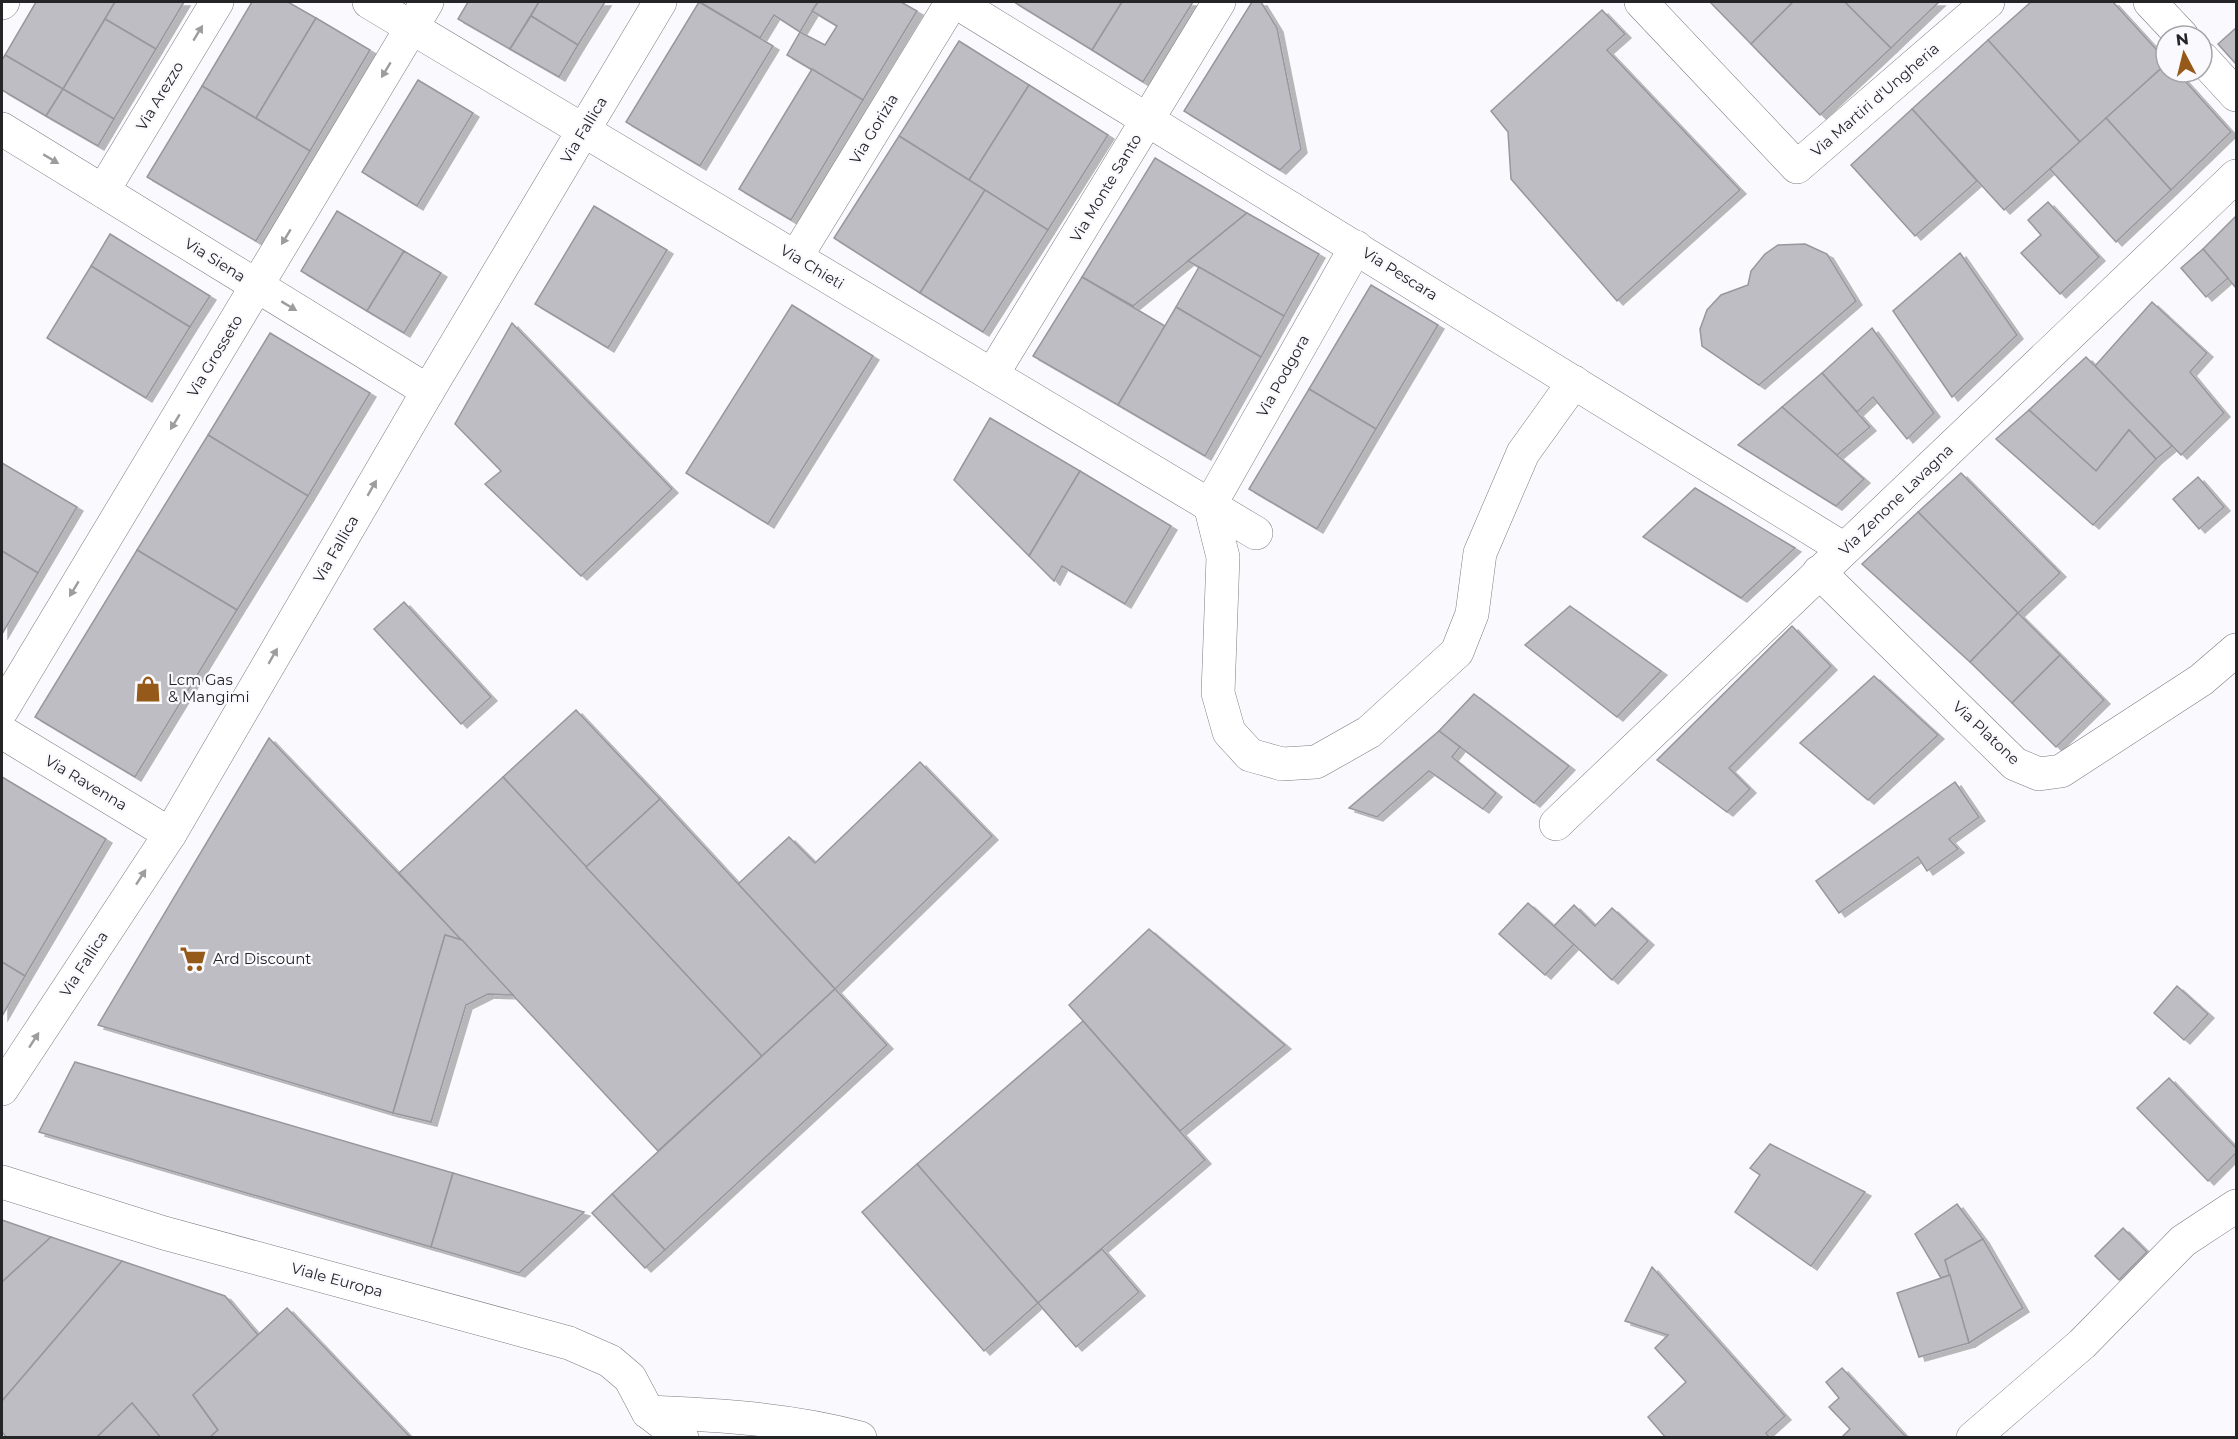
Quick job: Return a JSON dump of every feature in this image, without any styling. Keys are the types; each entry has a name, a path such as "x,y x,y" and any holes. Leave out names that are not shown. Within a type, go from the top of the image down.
{"street":[{"name":"Via Arezzo","path":"103,191 217,2"},
{"name":"Via Chieti","path":"369,2 419,14 584,130 1256,533"},
{"name":"Via Fallica","path":"2,1089 170,834 428,391 660,2"},
{"name":"Via Pescara","path":"954,2 1844,549"},
{"name":"Via Gorizia","path":"796,257 954,2"},
{"name":"Via Monte Santo","path":"992,375 1219,2"},
{"name":"Via Martiri d'Ungheria","path":"1641,2 1797,167 1988,2"},
{"path":"2150,2 2171,24"},
{"name":"Via Grosseto","path":"2,710 419,14"},
{"path":"2214,71 2236,95"},
{"name":"Via Siena","path":"2,129 428,391"},
{"name":"Via Zenone Lavagna","path":"1556,824 2236,176"},
{"name":"Via Podgora","path":"1210,505 1356,247"},
{"path":"1210,505 1223,557 1218,693 1229,732 1250,755 1282,764 1317,762 1369,732 1457,652 1472,614 1480,553 1523,453 1574,382"},
{"name":"Via Platone","path":"1819,572 2015,764 2039,774 2061,771 2201,680 2236,650"},
{"name":"Via Ravenna","path":"2,732 170,834"},
{"name":"Viale Europa","path":"2,1182 176,1236 569,1343 610,1362 630,1378 647,1425"},
{"path":"1973,1437 2082,1344 2183,1241 2236,1206"},
{"path":"647,1425 710,1415 818,1426 860,1437"},
{"path":"647,1425 682,1437"}],"building":[{"path":"36,2 115,2 63,89 5,55"},
{"path":"115,2 184,2 156,49 105,19"},
{"path":"252,2 288,2 316,18 256,118 202,86"},
{"path":"468,2 539,2 510,49 458,19"},
{"path":"539,2 605,2 578,45 531,16"},
{"path":"699,2 773,46 700,166 626,122"},
{"path":"700,2 818,2 800,32 774,15 760,38"},
{"path":"818,2 901,2 917,11 863,100 787,55 800,32 825,45 837,26 812,11"},
{"path":"1014,2 1122,2 1092,50"},
{"path":"1122,2 1193,2 1143,82 1092,50"},
{"path":"1252,2 1261,2 1277,28 1301,149 1280,170 1184,111"},
{"path":"1710,2 1793,2 1751,44"},
{"path":"1793,2 1845,2 1891,48 1820,115 1751,44"},
{"path":"1845,2 1939,2 1891,48"},
{"path":"2031,2 2113,2 2154,47 2154,75 2080,142 1988,40"},
{"path":"1602,10 1625,34 1607,50 1740,190 1617,301 1511,179 1508,132 1491,111"},
{"path":"531,16 578,45 559,77 510,49"},
{"path":"316,18 370,50 310,151 256,118"},
{"path":"105,19 156,49 114,119 63,89"},
{"path":"2236,28 2236,64 2218,44"},
{"path":"1988,40 2080,142 2004,210 1912,109"},
{"path":"959,41 1029,85 969,180 899,136"},
{"path":"5,55 63,89 46,116 2,90 2,60"},
{"path":"812,69 863,100 791,220 739,189"},
{"path":"2154,75 2154,84 2188,84 2231,132 2171,190 2106,118"},
{"path":"418,80 473,113 417,206 362,172"},
{"path":"1029,85 1108,135 1048,230 969,180"},
{"path":"202,86 310,151 256,241 147,177"},
{"path":"63,89 114,119 98,146 46,116"},
{"path":"1912,109 1977,181 1915,236 1851,165"},
{"path":"2106,118 2171,190 2116,242 2050,169"},
{"path":"899,136 985,190 920,293 834,238"},
{"path":"1155,158 1247,213 1133,306 1082,277"},
{"path":"985,190 1048,230 983,332 920,293"},
{"path":"2048,202 2099,257 2060,294 2021,253 2041,235 2028,220"},
{"path":"594,206 667,250 608,348 535,304"},
{"path":"337,211 404,251 367,311 301,271"},
{"path":"1247,213 1319,254 1284,316 1188,261"},
{"path":"2236,216 2236,288 2203,249"},
{"path":"110,234 210,296 190,327 91,266"},
{"path":"1805,244 1827,254 1856,301 1759,385 1702,346 1700,329 1707,310 1721,295 1748,285 1751,271 1765,254 1778,245"},
{"path":"2203,249 2228,278 2206,297 2181,268"},
{"path":"404,251 441,273 404,333 367,311"},
{"path":"1960,253 2017,335 1952,397 1893,311"},
{"path":"91,266 190,327 146,398 47,338"},
{"path":"1199,267 1284,316 1261,357 1176,307"},
{"path":"1082,277 1165,326 1118,405 1033,356"},
{"path":"1371,285 1438,325 1376,429 1309,389"},
{"path":"2152,302 2207,353 2190,372 2224,413 2181,455 2095,366"},
{"path":"792,305 873,356 768,524 686,473"},
{"path":"1176,307 1261,357 1205,456 1118,405"},
{"path":"512,323 672,489 581,576 485,484 501,471 455,424"},
{"path":"1872,328 1934,413 1907,439 1873,397 1857,412 1822,373"},
{"path":"270,333 370,393 308,496 208,435"},
{"path":"2086,357 2172,446 2156,459 2129,430 2096,471 2029,410"},
{"path":"1822,373 1870,427 1837,455 1782,407"},
{"path":"1309,389 1376,429 1317,529 1249,489"},
{"path":"1782,407 1864,479 1836,506 1738,445"},
{"path":"2029,410 2096,471 2129,430 2156,459 2093,525 1996,439"},
{"path":"990,418 1080,471 1029,556 954,480"},
{"path":"208,435 308,496 237,610 137,550"},
{"path":"2,463 77,507 38,573 2,551"},
{"path":"1080,471 1171,526 1125,604 1062,566 1054,581 1029,556"},
{"path":"1961,473 2060,573 2018,613 1918,512"},
{"path":"2198,477 2224,507 2199,529 2173,499"},
{"path":"1695,488 1795,548 1741,598 1643,537"},
{"path":"1918,512 2018,613 1970,662 1862,564"},
{"path":"137,550 237,610 135,777 35,717"},
{"path":"2,551 38,573 2,634"},
{"path":"404,602 491,697 461,724 374,629"},
{"path":"1570,606 1661,671 1617,717 1525,645"},
{"path":"2018,613 2060,655 2012,703 1970,662"},
{"path":"1792,626 1831,666 1729,768 1750,789 1727,812 1657,760"},
{"path":"2060,655 2104,700 2056,747 2012,703"},
{"path":"1874,676 1938,735 1868,800 1800,743"},
{"path":"1474,694 1569,766 1534,803 1439,731"},
{"path":"576,710 660,799 586,867 503,777"},
{"path":"1439,731 1460,747 1452,757 1496,793 1483,809 1429,771 1377,817 1349,808"},
{"path":"269,738 462,940 445,935 393,1113 98,1025"},
{"path":"920,762 992,836 835,989 738,884 789,837 815,863"},
{"path":"2,777 106,839 25,976 2,962"},
{"path":"503,777 762,1056 658,1151 399,873"},
{"path":"1955,782 1979,817 1949,839 1958,849 1927,871 1918,857 1839,913 1816,881"},
{"path":"660,799 835,989 762,1056 586,867"},
{"path":"1528,903 1574,944 1545,975 1499,934"},
{"path":"1574,905 1595,926 1612,908 1648,941 1612,980 1554,926"},
{"path":"1149,929 1285,1045 1180,1131 1069,1005"},
{"path":"445,935 462,940 513,995 488,994 466,1005 431,1122 393,1113"},
{"path":"2,962 25,976 2,1016"},
{"path":"2177,986 2208,1014 2184,1040 2154,1013"},
{"path":"835,989 887,1045 665,1250 612,1194"},
{"path":"1083,1021 1205,1160 1038,1303 917,1164"},
{"path":"75,1062 453,1173 431,1247 39,1132"},
{"path":"2169,1078 2236,1148 2236,1153 2208,1181 2137,1108"},
{"path":"1770,1144 1865,1192 1811,1266 1735,1212 1760,1175 1750,1168"},
{"path":"917,1164 1038,1303 984,1351 862,1212"},
{"path":"453,1173 584,1212 519,1273 431,1247"},
{"path":"612,1194 665,1250 645,1268 592,1213"},
{"path":"1957,1204 1983,1239 1945,1260 1950,1275 1941,1278 1915,1234"},
{"path":"2,1220 51,1237 2,1282"},
{"path":"2123,1228 2147,1252 2119,1280 2095,1256"},
{"path":"51,1237 122,1261 2,1401 2,1282"},
{"path":"1983,1239 2023,1308 1969,1343 1945,1260"},
{"path":"1102,1249 1139,1292 1076,1347 1038,1303"},
{"path":"122,1261 225,1296 258,1335 193,1395 218,1430 209,1438 161,1438 132,1403 96,1438 7,1438 2,1432 2,1401"},
{"path":"1652,1267 1785,1416 1766,1433 1770,1438 1666,1438 1648,1417 1686,1382 1655,1348 1668,1335 1625,1321"},
{"path":"1950,1275 1969,1343 1919,1357 1897,1293"},
{"path":"287,1308 411,1438 209,1438 218,1430 193,1395"},
{"path":"1842,1368 1906,1437 1841,1438 1850,1429 1829,1407 1839,1398 1826,1382"},
{"path":"132,1403 161,1438 96,1438"}],"place":[{"name":"Lcm Gas & Mangimi","path":"148,689"},
{"name":"Ard Discount","path":"193,959"}]}
